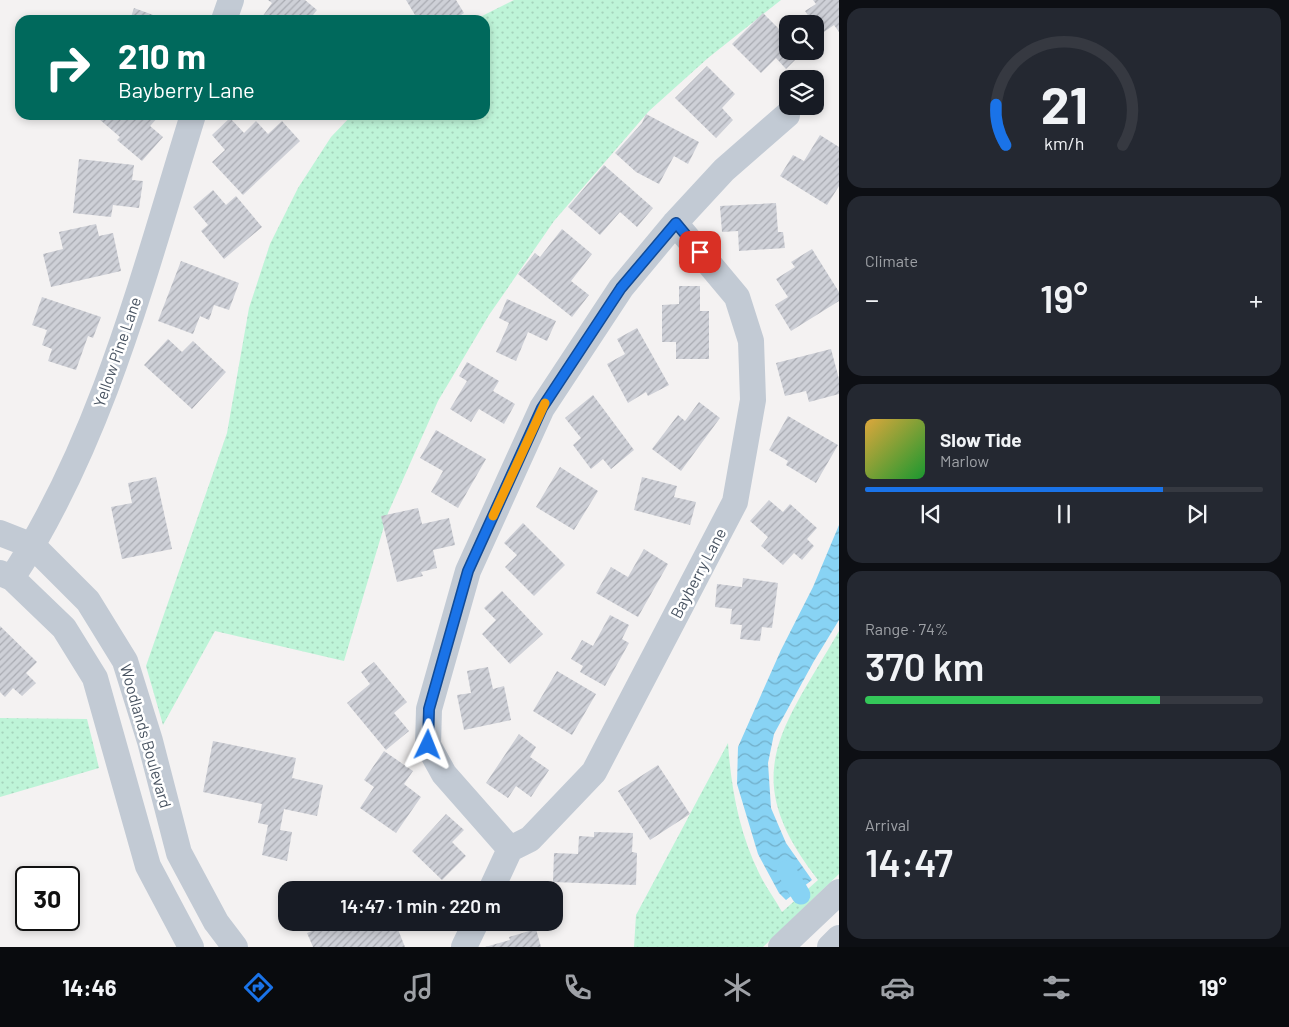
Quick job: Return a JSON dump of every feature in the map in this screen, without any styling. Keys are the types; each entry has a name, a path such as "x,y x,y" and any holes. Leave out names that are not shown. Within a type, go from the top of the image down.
{"street":[{"path":"226,15 231,0"},
{"path":"495,881 510,849 444,774 428,745 429,709 468,571 542,408 621,288 724,170 787,115"},
{"name":"Yellow Pine Lane","path":"6,575 33,546 84,444 128,323 191,120"},
{"name":"Bayberry Lane","path":"510,849 530,839 594,772 735,502 753,400 751,341 737,297 676,223"},
{"name":"Woodlands Boulevard","path":"0,533 33,546 88,601 125,661 150,741 179,852 216,922 235,947"},
{"name":"Woodlands Boulevard","path":"6,575 64,628 95,678 148,866 191,947"},
{"path":"781,947 839,892"},
{"path":"464,947 472,931"},
{"path":"830,947 839,938"}],"green space":[{"path":"514,0 781,0 708,58 649,111 554,221 489,315 438,401 388,513 344,661 215,631 163,725 146,666 227,433 249,308 270,244 298,188 331,137 347,120 490,120 490,15 484,15"},
{"path":"839,631 839,874 763,947 634,947 636,915 728,743 731,777 746,842 761,878 782,912 818,880 793,843 779,811 774,781 776,753 800,697"},
{"path":"0,718 87,719 99,768 0,797"}],"water":[{"path":"839,525 839,620 774,734 768,763 771,808 786,843 812,880 786,900 779,893 758,854 737,784 738,747 781,650 813,587"}],"building":[{"path":"268,0 305,0 317,10 313,15 264,15 272,3"},
{"path":"406,0 456,0 464,13 461,15 415,15"},
{"path":"813,0 839,0 839,32 834,25 824,32 824,15 808,15 805,11 816,4"},
{"path":"134,8 153,15 132,15"},
{"path":"763,13 779,29 779,60 795,60 786,69 776,58 761,73 732,44"},
{"path":"707,66 735,94 722,108 733,120 716,138 675,98"},
{"path":"646,114 699,142 688,164 674,156 659,184 636,172 615,153 642,123"},
{"path":"100,120 155,120 150,126 163,137 142,161 117,140 120,137"},
{"path":"228,120 232,120 244,133 256,121 268,134 282,121 300,141 243,195 212,162 225,150 212,135"},
{"path":"820,135 839,147 839,186 827,205 780,176 793,155 804,161"},
{"path":"79,159 134,165 132,180 143,181 139,208 113,205 111,217 73,213"},
{"path":"604,165 653,208 637,227 620,212 600,235 568,207"},
{"path":"213,190 226,205 236,196 262,227 224,259 201,231 208,225 193,207"},
{"path":"776,203 778,232 783,232 785,248 739,251 738,231 722,232 720,206"},
{"path":"96,224 99,236 113,233 121,271 51,287 43,254 63,249 59,232"},
{"path":"562,229 592,254 571,281 589,295 572,317 518,274 535,253 540,257"},
{"path":"812,249 839,292 839,301 791,331 775,305 788,297 776,279 795,267 791,262"},
{"path":"181,261 239,283 229,310 214,305 209,320 200,316 193,334 158,321"},
{"path":"679,286 700,286 700,311 709,311 709,359 676,359 676,342 662,342 662,305 679,304"},
{"path":"42,297 101,317 93,338 88,336 76,370 48,361 52,349 42,345 47,330 32,325"},
{"path":"507,299 556,321 547,341 528,332 516,361 496,352 509,323 499,318"},
{"path":"637,328 669,385 648,396 646,392 628,403 607,364 625,354 617,339"},
{"path":"168,339 182,352 193,341 226,372 192,409 144,365"},
{"path":"831,349 839,379 839,394 809,402 806,391 785,396 776,363"},
{"path":"467,362 499,381 493,391 515,404 504,424 479,409 471,422 450,409 467,381 459,376"},
{"path":"593,395 634,450 611,469 603,459 591,469 573,445 581,438 565,418"},
{"path":"699,402 720,418 681,471 652,449 678,415 685,421"},
{"path":"788,416 838,445 816,483 786,465 788,461 769,450"},
{"path":"436,430 486,459 458,508 431,492 443,471 420,458"},
{"path":"560,467 598,491 574,530 536,507"},
{"path":"156,477 172,549 122,559 111,507 132,503 128,483"},
{"path":"642,477 677,486 674,497 696,502 690,525 634,510"},
{"path":"769,500 783,512 790,504 817,528 807,539 814,546 802,560 794,553 783,565 761,546 768,537 750,521"},
{"path":"418,508 422,524 449,518 455,545 433,550 437,568 421,572 423,576 397,582 381,516"},
{"path":"523,523 565,565 534,596 505,567 517,555 504,543"},
{"path":"644,549 668,564 638,617 596,593 611,567 628,577"},
{"path":"743,578 778,583 772,628 762,627 760,641 740,639 742,625 730,624 732,609 715,607 717,584 742,587"},
{"path":"502,591 543,634 510,664 482,634 496,620 484,608"},
{"path":"610,615 629,625 622,639 629,643 605,686 580,672 583,666 571,659 582,640 593,646"},
{"path":"0,626 37,662 26,673 36,683 22,696 13,688 5,697 0,692"},
{"path":"374,662 407,702 394,713 409,731 386,750 347,703 370,684 361,672"},
{"path":"488,667 493,689 504,686 511,720 464,730 457,695 471,693 467,671"},
{"path":"557,671 596,694 572,735 533,711"},
{"path":"519,734 536,747 530,757 549,770 531,797 516,786 508,798 486,783"},
{"path":"213,741 296,758 292,778 323,785 317,816 284,809 280,830 292,832 287,861 262,855 268,825 258,823 262,804 203,792"},
{"path":"384,751 413,771 404,784 421,797 396,833 360,808 374,787 364,780"},
{"path":"658,765 690,814 650,840 618,791"},
{"path":"446,814 464,830 452,842 466,856 442,880 412,851"},
{"path":"594,832 633,833 632,852 637,853 636,885 553,881 554,853 578,854 579,836 594,837"},
{"path":"312,931 399,931 405,947 313,947 307,933"},
{"path":"529,931 537,931 541,947 485,947 510,940 509,937"}],"waterway":[{"path":"786,870 801,895"}],"slow traffic":[{"path":"493,516 545,403"}],"route":[{"path":"428,745 429,709 468,571 542,408 621,288 676,223 700,252"}]}
